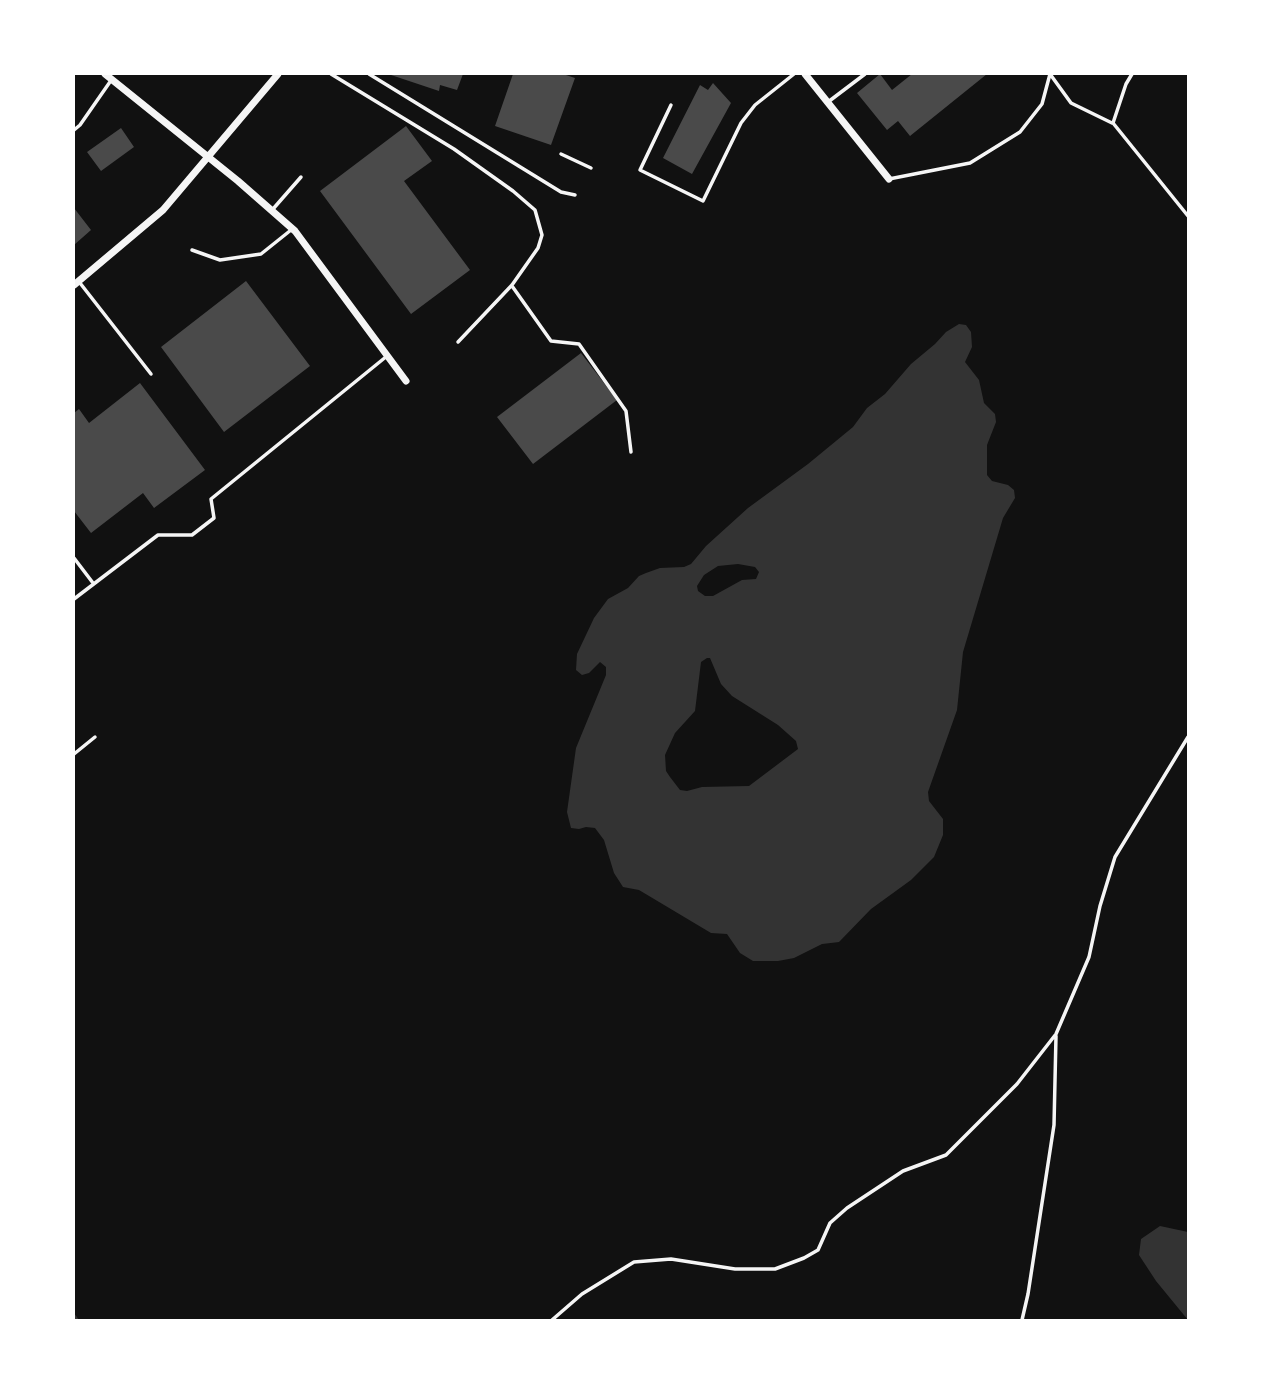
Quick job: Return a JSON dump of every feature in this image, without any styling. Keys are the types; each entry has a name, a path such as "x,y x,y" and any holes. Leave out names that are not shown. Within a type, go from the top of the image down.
{"street":[{"path":"76,283 163,211 278,74"},
{"path":"805,74 889,179"},
{"path":"108,76 292,229 406,381"}],"lane":[{"path":"331,74 453,149 513,191 535,210 542,235 538,248 512,286 458,342"},
{"path":"369,74 561,192 575,195"},
{"path":"671,105 640,170 702,201 741,123 755,106 794,74"},
{"path":"828,102 865,74"},
{"path":"1050,74 1071,103 1113,123 1188,216"},
{"path":"889,179 970,163 1020,132 1042,104 1050,74"},
{"path":"1113,123 1132,74"},
{"path":"74,130 80,125 108,76"},
{"path":"561,154 591,168"},
{"path":"272,211 301,177"},
{"path":"192,250 220,260 261,254 292,229"},
{"path":"76,283 151,374"},
{"path":"512,286 551,341 579,344 626,411 631,452"},
{"path":"74,599 158,535 192,535 214,518 211,499 387,356"},
{"path":"74,558 93,583"},
{"path":"74,754 95,737"},
{"path":"552,1321 582,1294 634,1262 671,1259 735,1269 775,1269 804,1258 818,1250 830,1223 847,1208 903,1171 946,1155 1017,1084 1056,1034 1090,957 1100,906 1115,857 1188,737"},
{"path":"1022,1321 1054,1125 1056,1034"}],"shaded area":[{"path":"959,324 966,325 971,332 972,347 965,362 979,380 984,403 995,414 996,422 987,445 987,475 992,481 1008,485 1014,490 1015,498 1003,518 963,652 957,710 928,792 929,801 943,819 943,835 934,857 911,880 871,909 839,942 822,944 794,958 753,961 740,953 727,934 711,933 639,890 623,887 614,873 604,840 595,828 571,828 567,812 576,748 606,675 606,667 600,662 589,673 582,675 576,670 577,654 594,618 608,599 628,588 639,576 646,573 660,568 691,564 706,546 748,508 853,427 867,408 885,394 911,364 946,332","holes":["738,564 755,567 759,572 756,579 742,580 713,596 705,596 698,591 697,586 704,575 718,566","710,658 721,684 732,696 778,725 796,741 798,749 749,786 680,790 666,771 665,755 675,733 695,711 701,662"]},
{"path":"1160,1226 1188,1232 1188,1320 1139,1255 1141,1239"}],"building":[{"path":"388,74 463,74 457,90 440,85 439,91"},
{"path":"513,74 563,74 575,78 551,145 495,126"},
{"path":"880,74 892,90 912,74 987,74 910,136 898,121 887,130 857,93"},
{"path":"713,83 731,103 692,174 663,158 700,85 708,90"},
{"path":"406,126 432,161 404,181 470,270 411,314 320,191"},
{"path":"121,128 134,147 101,171 87,152"},
{"path":"74,208 91,230 74,245"},
{"path":"246,281 310,366 224,432 161,347"},
{"path":"581,353 617,400 533,464 497,417"},
{"path":"140,383 205,470 154,508 143,493 91,533 74,511 74,413 79,409 89,423"}],"waterway":[{"path":"74,1316 77,1320"}]}
